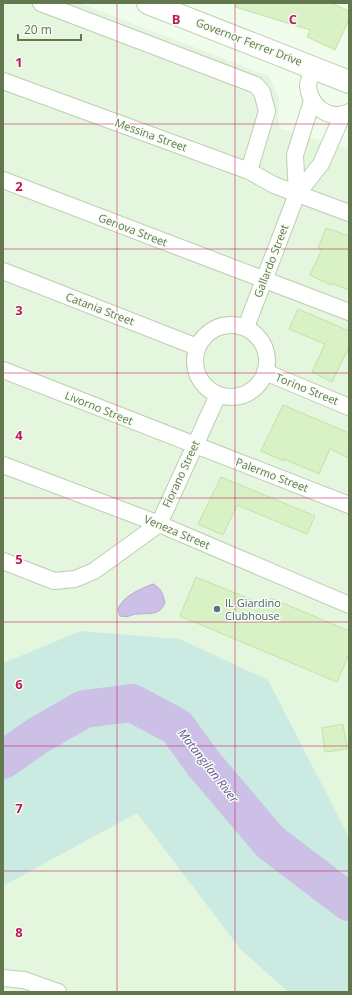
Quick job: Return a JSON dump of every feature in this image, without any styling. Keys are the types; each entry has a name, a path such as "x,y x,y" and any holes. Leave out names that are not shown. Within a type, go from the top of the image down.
{"main road":[{"name":"Governor Ferrer Drive","path":"148,3 349,82"}],"street":[{"path":"41,3 256,85 262,92 267,111 249,171"},
{"path":"297,194 295,155 312,101 308,84 314,68"},
{"name":"Messina Street","path":"3,81 249,171 274,185 349,213"},
{"path":"297,194 321,164 345,114 325,113 312,101"},
{"name":"Genova Street","path":"3,180 349,312"},
{"name":"Gallardo Street","path":"246,327 297,194"},
{"name":"Catania Street","path":"3,271 197,347"},
{"path":"232,324 246,327 257,335 264,346 267,359 265,372 258,385 246,393 232,397 218,394 206,387 197,375 194,361 197,347 206,335 218,327 232,324"},
{"name":"Livorno Street","path":"3,370 194,446"},
{"name":"Torino Street","path":"265,372 349,407"},
{"name":"Fiorano Street","path":"3,561 54,581 75,579 94,571 158,524 218,394"},
{"name":"Palermo Street","path":"194,446 349,505"},
{"name":"Veneza Street","path":"3,465 158,524 349,605"},
{"path":"3,978 24,980 58,992"}],"shaded area":[{"path":"3,3 80,3 269,76 279,98 279,128 349,149 349,837 268,680 180,639 81,631 3,663"},
{"path":"153,584 160,589 165,603 160,610 154,613 135,614 126,617 120,616 118,609 124,600"},
{"path":"81,631 180,639 268,680 349,837 349,992 288,992 241,950 137,813 3,886 3,663"},
{"path":"137,813 241,950 288,992 3,992 3,886"}],"building":[{"path":"236,3 332,3 349,11 349,20 335,50 307,37 310,30 235,7"},
{"path":"326,228 349,236 349,290 331,283 331,285 310,275 322,249 318,248"},
{"path":"298,309 349,331 349,347 332,382 312,372 325,344 289,329"},
{"path":"283,405 349,433 349,458 330,449 319,474 261,451"},
{"path":"221,477 315,516 307,534 237,505 223,535 198,524"},
{"path":"196,577 267,606 271,598 349,631 349,654 337,682 180,616"},
{"path":"343,724 347,749 325,752 322,728"}],"waterway":[{"name":"Matangilan River","path":"3,760 37,736 84,709 132,703 177,727 203,763 270,842 349,902"}],"place":[{"name":"IL Giardino Clubhouse","path":"217,609"}]}
